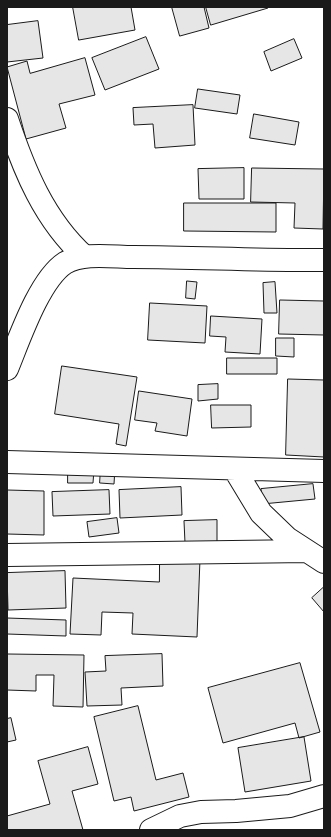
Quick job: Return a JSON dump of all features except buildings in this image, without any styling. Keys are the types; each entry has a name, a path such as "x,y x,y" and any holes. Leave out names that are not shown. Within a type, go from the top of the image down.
{"street":[{"path":"7,119 23,166 51,219 68,242 85,257"},
{"path":"7,369 41,290 55,272 65,263 85,257 324,260"},
{"path":"7,462 235,470 324,471"},
{"path":"235,470 261,513 287,538 315,556"},
{"path":"7,555 315,556"},
{"path":"151,830 180,816 201,812 236,811 290,806 324,796"}]}
